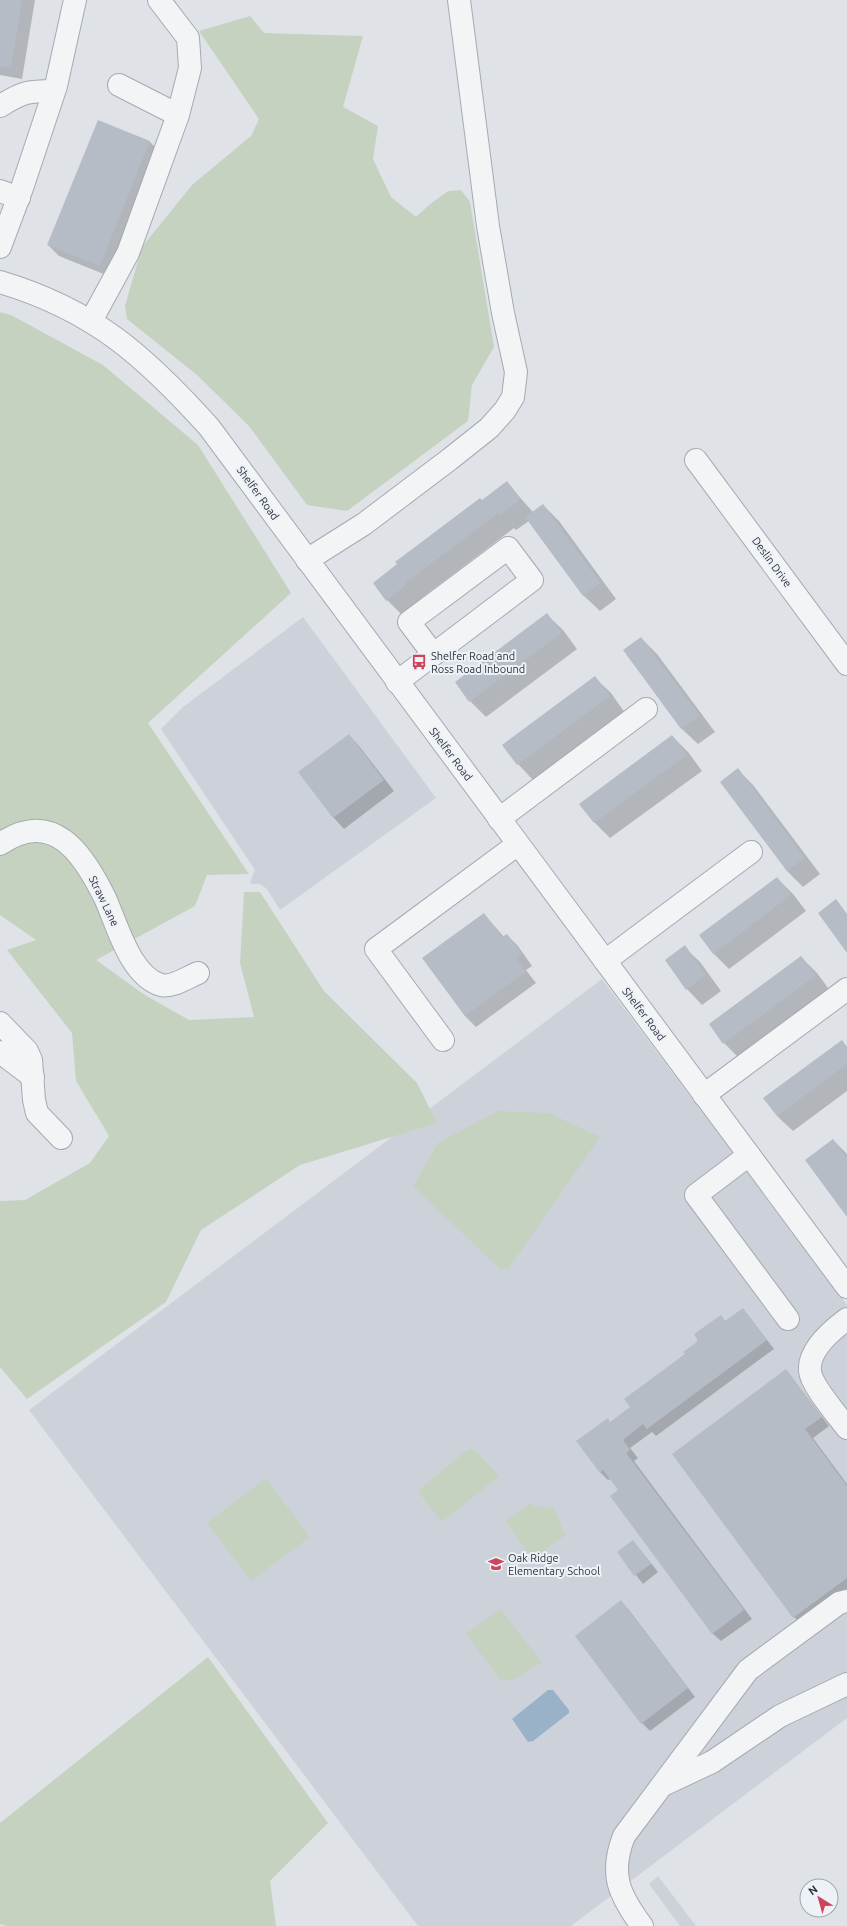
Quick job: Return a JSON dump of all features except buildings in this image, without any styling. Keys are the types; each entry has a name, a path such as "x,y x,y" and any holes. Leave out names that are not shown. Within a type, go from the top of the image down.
{"street":[{"path":"0,247 9,195 54,91 75,0"},
{"path":"91,322 128,253 178,115 190,68 188,38 159,0"},
{"path":"307,560 364,524 450,459 489,428 505,410 513,397 516,372 503,313 488,226 459,0"},
{"path":"119,84 178,115"},
{"path":"0,106 19,94 35,91 54,91"},
{"name":"Shelfer Road","path":"0,282 44,298 91,322 117,338 171,384 209,427 847,1287"},
{"name":"Deslin Drive","path":"696,460 847,664"},
{"path":"397,682 532,580 508,548 409,622 434,654"},
{"path":"499,819 646,709"},
{"name":"Straw Lane","path":"0,844 23,832 36,830 50,832 64,839 74,848 104,897 131,957 140,972 162,986 169,985 198,973"},
{"path":"443,1040 376,949 518,844"},
{"path":"605,961 751,852"},
{"path":"704,1095 847,989"},
{"path":"0,1023 11,1032 27,1051 31,1060 34,1100 37,1113 61,1138"},
{"path":"0,1052 33,1077"},
{"path":"749,1155 696,1195 788,1318"},
{"path":"847,1319 820,1346 812,1358 810,1371 816,1387 847,1428"},
{"path":"642,1926 624,1900 615,1869 617,1853 624,1836 748,1670 839,1603 847,1601"},
{"path":"662,1785 712,1762 780,1716 847,1684"}],"shaded area":[{"path":"303,617 436,798 280,910 266,888 259,884 252,884 250,882 255,870 161,729 183,707"},
{"name":"Oak Ridge Elementary School","path":"602,979 847,1305 847,1718 571,1926 418,1926 29,1410"},
{"path":"658,1876 696,1926 680,1926 649,1884"}],"green space":[{"path":"250,16 264,33 363,36 343,107 378,126 373,159 391,197 416,217 448,191 461,190 470,202 494,347 472,385 468,421 347,511 307,505 249,426 197,375 127,319 125,306 142,247 192,185 251,136 259,119 199,31"},
{"path":"0,312 11,315 103,365 198,445 291,593 148,723 249,874 207,875 195,906 96,960 145,995 189,1020 254,1017 240,963 244,892 260,892 324,991 417,1083 437,1123 300,1165 201,1230 166,1302 27,1399 0,1367 0,1201 25,1200 90,1163 109,1136 76,1081 72,1033 7,950 36,940 0,915"},
{"path":"498,1111 549,1113 600,1137 509,1268 500,1269 413,1186 438,1143"},
{"path":"474,1449 498,1474 498,1477 442,1522 419,1493 419,1490 463,1453"},
{"path":"266,1478 310,1537 251,1581 207,1523"},
{"path":"532,1502 533,1506 554,1508 565,1535 533,1559 505,1521"},
{"path":"500,1609 542,1662 516,1679 501,1681 466,1634"},
{"path":"208,1657 328,1823 270,1881 276,1926 6,1926 0,1924 0,1823"}],"water":[{"path":"548,1690 553,1690 569,1710 569,1713 533,1741 528,1742 512,1719"}],"place":[{"name":"Shelfer Road and Ross Road Inbound","path":"419,662"},
{"name":"Oak Ridge Elementary School","path":"496,1564"}]}
